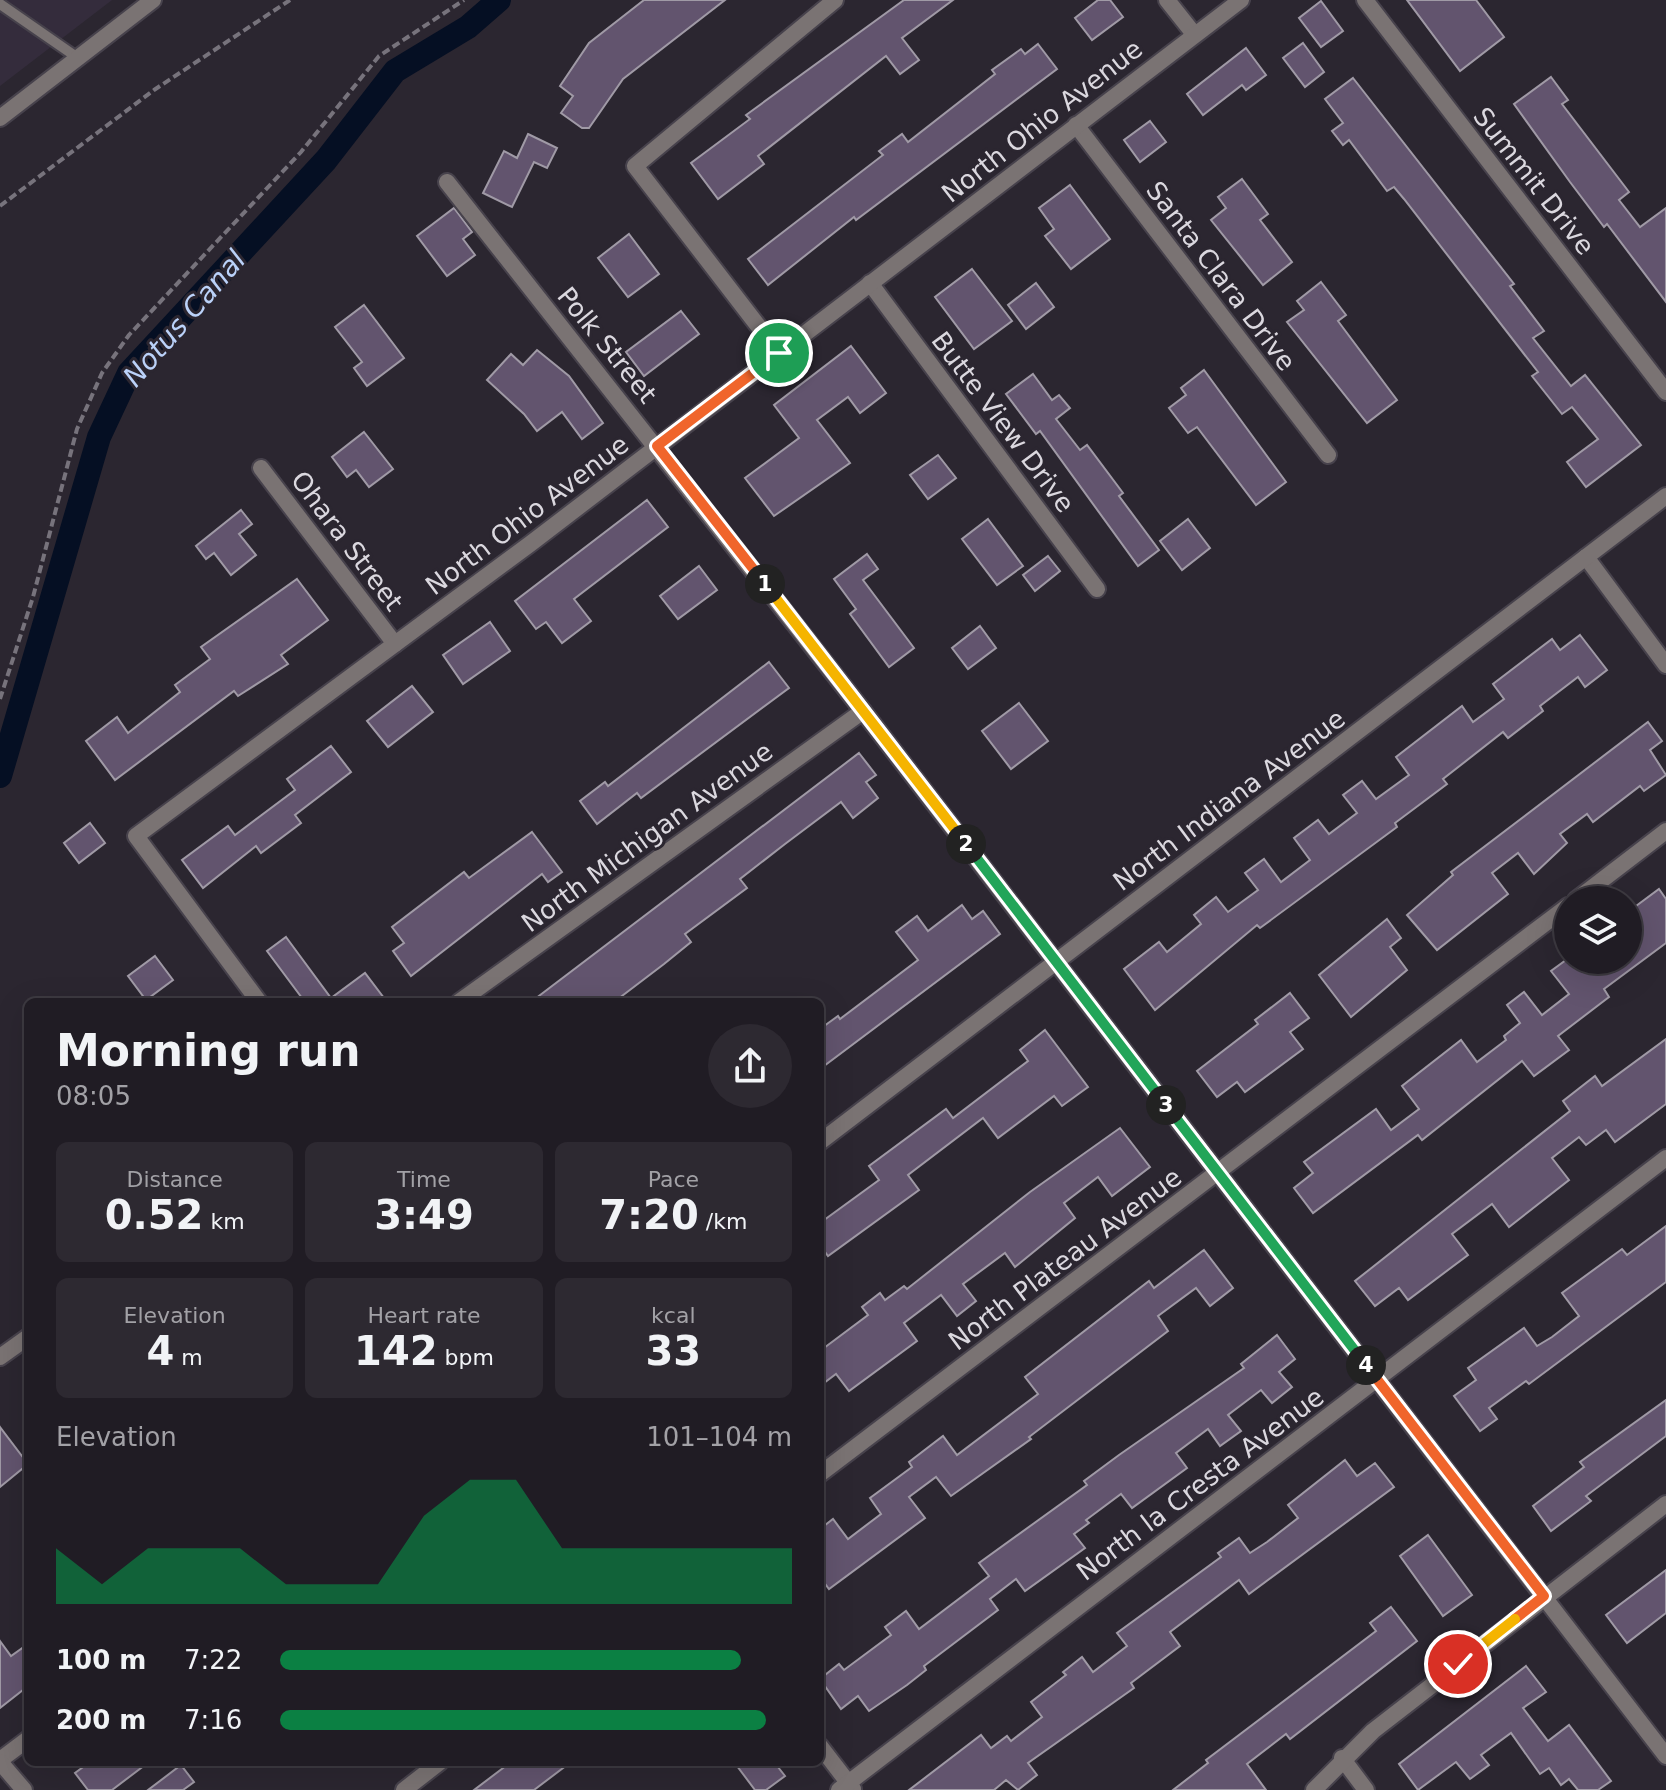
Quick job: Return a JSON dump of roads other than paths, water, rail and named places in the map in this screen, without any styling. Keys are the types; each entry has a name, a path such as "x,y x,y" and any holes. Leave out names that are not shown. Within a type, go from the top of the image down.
{"street":[{"path":"0,118 153,0"},
{"path":"779,353 635,166 835,0"},
{"path":"1167,0 1194,34"},
{"name":"North Ohio Avenue","path":"256,998 136,836 657,446 1241,0"},
{"name":"Summit Drive","path":"1365,0 1666,392"},
{"name":"Santa Clara Drive","path":"1076,125 1328,455"},
{"name":"Polk Street","path":"447,182 863,711 1666,1756"},
{"name":"Butte View Drive","path":"870,283 1097,589"},
{"name":"Ohara Street","path":"261,468 395,644"},
{"name":"North Indiana Avenue","path":"824,1139 1666,496"},
{"path":"1586,557 1666,665"},
{"name":"North Michigan Avenue","path":"465,998 863,711"},
{"path":"1594,886 1666,831"},
{"name":"North Plateau Avenue","path":"824,1471 1554,917"},
{"name":"North la Cresta Avenue","path":"847,1788 1666,1158"},
{"path":"0,1357 24,1340"},
{"path":"1314,1790 1342,1758 1544,1596 1666,1504"},
{"path":"24,1742 0,1761 24,1790"},
{"path":"824,1752 847,1788"},
{"path":"1342,1758 1366,1790"},
{"path":"404,1790 435,1766"}],"lane":[{"path":"0,4 78,58"}],"waterway":[{"name":"Notus Canal","path":"0,776 99,437 129,373 326,160 395,71 468,27 499,0"}]}
